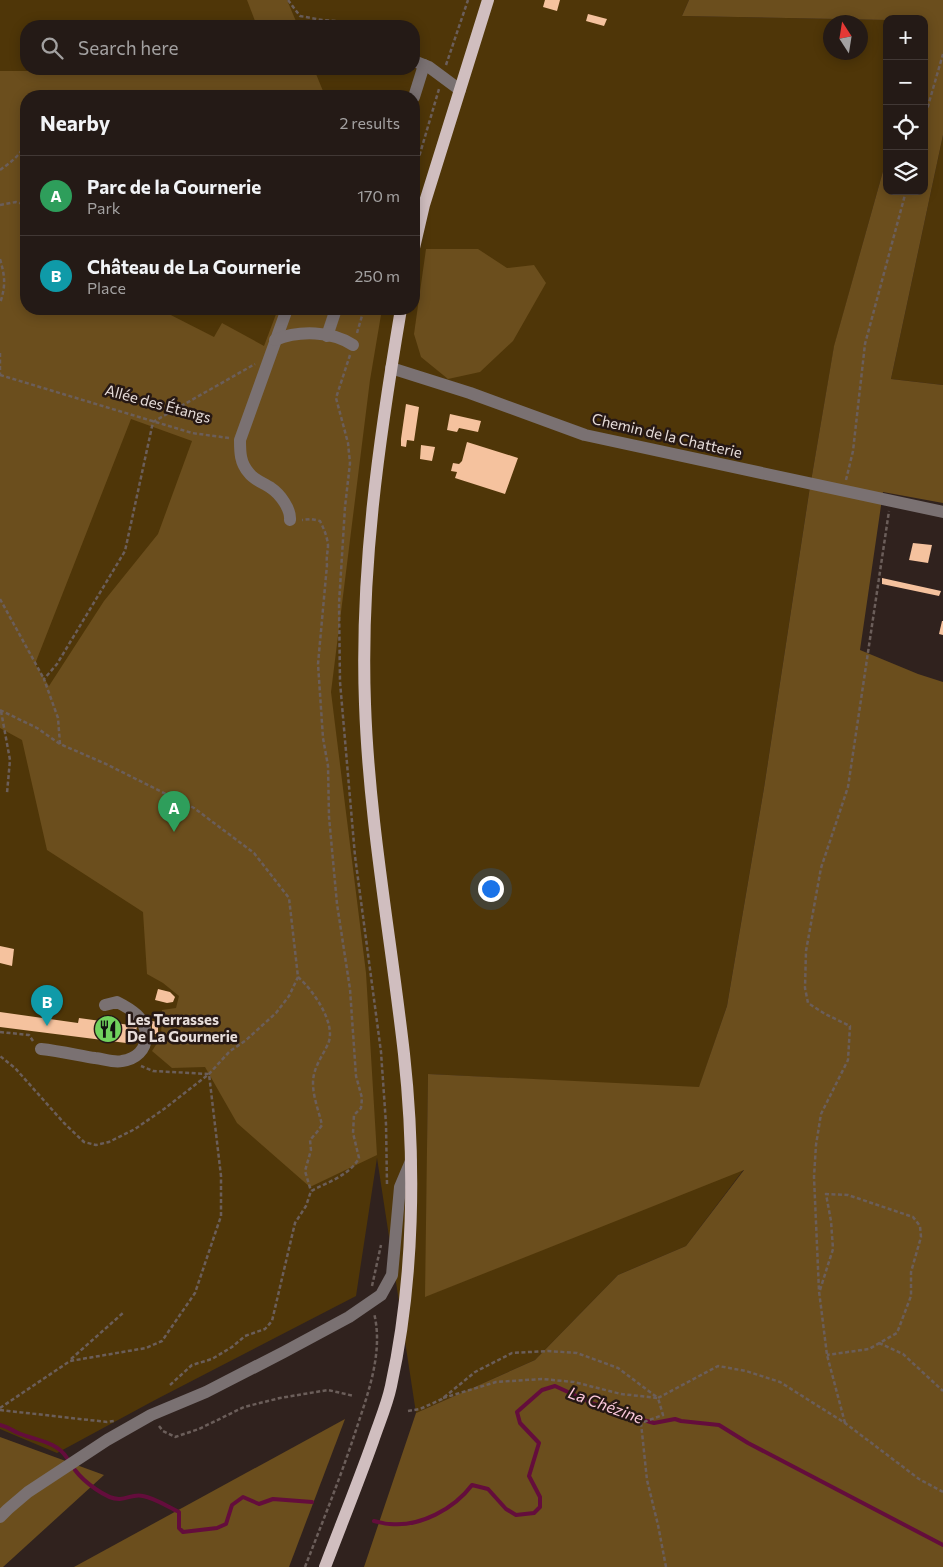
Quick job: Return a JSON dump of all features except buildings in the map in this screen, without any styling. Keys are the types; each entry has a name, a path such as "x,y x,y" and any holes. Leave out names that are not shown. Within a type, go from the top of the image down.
{"main road":[{"path":"420,222 488,0"},
{"path":"326,1567 391,1390 406,1287 410,1221 411,1161 404,1058 371,795 365,703 365,609 370,522 400,315"}],"street":[{"path":"420,63 429,67 460,90"},
{"path":"415,90 417,75"},
{"path":"285,315 240,440 241,458 249,473 274,489 288,507 291,515 290,520"},
{"path":"327,336 334,315"},
{"path":"275,340 287,335 327,336 338,337 353,345"},
{"name":"Chemin de la Chatterie","path":"391,368 470,393 585,435 943,512"},
{"path":"41,1049 118,1062 133,1058 144,1049 146,1031 140,1017 129,1008 117,1002 105,1005"},
{"path":"0,1517 28,1492 150,1415 206,1392 349,1316 381,1295 392,1275 400,1187 411,1161"}],"path":[{"path":"288,0 300,16 322,20"},
{"path":"928,106 943,54"},
{"path":"0,170 20,153"},
{"path":"844,492 853,451 865,344 905,195"},
{"path":"0,206 16,202 20,203"},
{"path":"0,260 5,279 0,302"},
{"path":"362,315 336,398 348,443 350,463 341,556 339,666 355,856 382,1061 387,1189"},
{"path":"0,353 0,375"},
{"path":"44,678 57,664 124,552 153,422 270,355"},
{"name":"Allée des Étangs","path":"0,375 192,433 240,440"},
{"path":"844,1423 827,1355 819,1291 814,1177 816,1145 821,1114 848,1060 850,1026 808,1003 805,988 806,951 821,868 848,787 890,502"},
{"path":"290,520 311,519 320,521 326,535 328,547 318,664 323,738 328,766 329,817 350,989 356,1076 362,1098 361,1108 354,1115 353,1132 359,1158 355,1166 311,1191"},
{"path":"0,599 44,678 58,718 60,744"},
{"path":"0,711 37,728 60,744 106,764 194,808 254,853 289,898 298,977 289,996 276,1013 245,1041 230,1051 209,1074 135,1129 109,1142 96,1145 84,1142 64,1124 15,1068 0,1056"},
{"path":"0,711 10,760 7,793"},
{"path":"170,1385 192,1365 212,1359 232,1347 245,1336 264,1328 272,1321 295,1223 306,1206 311,1191 305,1171 311,1150 310,1140 322,1125 313,1082 317,1062 329,1042 331,1030 316,998 298,977"},
{"path":"0,1032 28,1035 41,1049"},
{"path":"127,1060 153,1071 209,1074"},
{"path":"70,1360 146,1348 162,1341 195,1293 221,1216 221,1176 209,1074"},
{"path":"819,1291 832,1249 831,1221 826,1194 848,1195 913,1217 920,1226 921,1237 910,1272 911,1296 898,1332 869,1349 827,1355"},
{"path":"305,1567 349,1452 372,1379 377,1344 371,1297 372,1279 382,1237"},
{"path":"0,1409 70,1360 123,1313"},
{"path":"879,1344 903,1354 943,1391"},
{"path":"442,1399 476,1372 512,1354 548,1350 577,1353 618,1368 658,1398 663,1415 641,1423 647,1480 666,1567"},
{"path":"408,1411 420,1409 442,1399 496,1382 542,1379 574,1382 621,1394 658,1398 718,1366 746,1371 780,1382 844,1423 919,1479 943,1492"},
{"path":"150,1415 163,1431 175,1437 199,1429 244,1407 280,1398 328,1390 354,1396"},
{"path":"0,1409 107,1422 115,1421"}],"shaded area":[{"path":"0,0 689,0 682,16 823,19 823,60 868,60 868,20 883,20 883,171 834,347 809,493 764,788 727,1006 699,1088 428,1074 426,1296 744,1169 686,1246 618,1275 535,1360 416,1413 377,1158 356,1296 57,1453 0,1429"},
{"path":"247,0 287,0 295,20 255,20"},
{"path":"689,0 943,0 943,135 891,379 943,385 943,503 883,492 860,650 918,674 943,682 943,1567 364,1567 416,1413 535,1360 618,1275 686,1246 744,1170 425,1297 428,1074 699,1087 727,1006 764,788 809,493 834,346 883,171 883,195 928,195 928,15 883,15 883,20 868,20 868,15 823,15 823,19 682,16"},
{"path":"0,71 20,71 20,75 316,75 323,90 20,90 20,315 171,315 214,337 222,323 264,346 276,315 381,315 370,380 331,692 366,973 377,1155 310,1187 237,1123 205,1067 172,1068 152,1051 161,1037 162,1010 176,1008 179,996 163,983 147,974 143,912 47,850 22,740 0,728","holes":["131,419 192,441 158,534 104,601 49,686 35,664"]},
{"path":"943,135 943,385 891,379"},
{"path":"426,249 478,249 507,268 534,265 546,283 513,341 480,372 448,379 421,357 414,334 417,315 420,315 420,292"},
{"path":"345,1419 289,1567 74,1567"},
{"path":"0,1437 104,1475 3,1567 0,1567"}],"waterway":[{"name":"La Chézine","path":"374,1521 388,1524 413,1523 436,1515 456,1502 472,1485 488,1489 506,1509 516,1515 534,1513 540,1507 540,1497 529,1476 539,1443 520,1423 517,1412 542,1390 555,1386 594,1404 654,1423 675,1419 719,1425 748,1443 943,1545"},
{"name":"La Chézine","path":"0,1425 51,1444 63,1452 67,1458"},
{"name":"La Chézine","path":"75,1470 89,1484 109,1496 120,1499 134,1496 148,1497 179,1512 179,1528 183,1532 217,1528 226,1524 232,1505 243,1497 259,1504 273,1499 312,1502"}],"place":[{"name":"Parc de la Gournerie","path":"174,832"},
{"name":"Château de La Gournerie","path":"47,1026"},
{"name":"Les Terrasses De La Gournerie","path":"108,1029"}]}
